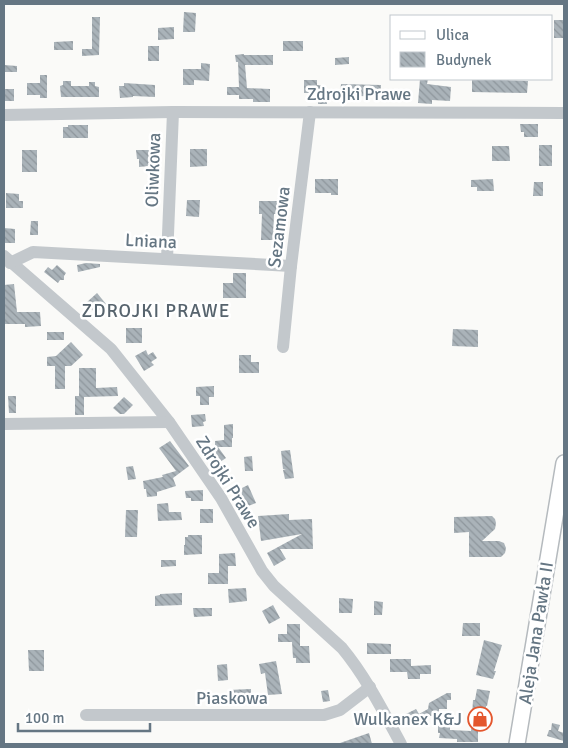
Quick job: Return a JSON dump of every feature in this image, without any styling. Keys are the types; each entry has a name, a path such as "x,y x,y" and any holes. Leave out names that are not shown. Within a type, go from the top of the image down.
{"main road":[{"name":"Aleja Jana Pawła II","path":"517,744 564,463"}],"street":[{"name":"Zdrojki Prawe","path":"4,115 173,112 564,113"},
{"name":"Oliwkowa","path":"167,259 173,112"},
{"name":"Sezamowa","path":"284,347 291,266 310,112"},
{"name":"Lniana","path":"7,260 33,252 291,266"},
{"name":"Zdrojki Prawe","path":"7,260 111,349 169,422 221,498 262,571 274,586 342,648 352,660 370,686 401,744"},
{"path":"4,424 169,422"},
{"name":"Piaskowa","path":"86,715 324,715 340,710 370,686"}],"building":[{"path":"184,12 196,13 195,32 183,32"},
{"path":"92,17 100,17 99,55 82,56 82,49 92,49"},
{"path":"554,20 564,20 564,38 554,38"},
{"path":"174,27 174,39 158,40 158,28"},
{"path":"73,41 73,50 54,50 54,42"},
{"path":"283,41 303,41 303,51 283,51"},
{"path":"148,46 159,46 159,61 148,61"},
{"path":"235,55 273,55 273,65 245,65 247,88 270,89 270,102 253,102 253,99 239,99 239,95 227,95 227,87 239,87 238,62 236,62"},
{"path":"349,57 349,64 335,65 335,58"},
{"path":"201,63 210,64 209,81 194,80 194,85 183,85 183,69 201,69"},
{"path":"4,65 17,66 17,72 4,72"},
{"path":"40,75 47,75 47,98 40,98 40,95 27,95 27,83 40,83"},
{"path":"304,80 317,80 317,85 325,86 325,90 332,90 332,97 327,97 327,104 318,104 318,93 304,93"},
{"path":"420,80 428,80 427,84 451,87 450,101 432,100 432,104 418,103"},
{"path":"472,80 528,81 527,93 472,92"},
{"path":"63,81 71,81 71,86 89,86 89,82 95,82 95,86 99,87 99,97 61,97 60,86 63,85"},
{"path":"124,83 155,85 155,97 133,96 120,98 119,86 124,86"},
{"path":"341,84 381,85 380,97 340,95"},
{"path":"4,89 14,89 14,101 4,101"},
{"path":"520,124 538,124 538,137 524,137"},
{"path":"68,125 88,125 88,138 63,138 63,127 68,127"},
{"path":"539,145 552,145 552,166 539,166"},
{"path":"492,146 509,146 510,161 492,161"},
{"path":"190,149 207,149 207,166 190,167"},
{"path":"22,150 37,150 37,172 22,172"},
{"path":"136,150 149,150 149,166 139,167"},
{"path":"315,179 338,179 338,195 315,193"},
{"path":"493,179 494,191 477,191 477,187 471,187 471,180"},
{"path":"534,182 543,182 543,196 533,196"},
{"path":"6,193 19,194 19,201 23,201 23,208 6,208"},
{"path":"187,200 200,200 199,217 186,216"},
{"path":"259,201 282,201 282,211 274,214 273,240 261,240 262,214 259,214"},
{"path":"31,221 38,221 38,235 30,235"},
{"path":"4,228 15,229 15,243 4,243"},
{"path":"86,263 100,264 100,267 78,272 77,265"},
{"path":"57,265 66,273 64,280 60,280 58,283 44,272 48,267 52,270"},
{"path":"233,273 246,273 246,298 223,298 223,283 233,283"},
{"path":"14,284 17,312 40,312 41,326 25,327 25,324 4,324 4,285"},
{"path":"97,293 106,304 95,313 86,303"},
{"path":"126,328 142,328 142,343 126,343"},
{"path":"453,329 478,330 478,347 452,346"},
{"path":"47,332 64,332 64,340 47,340"},
{"path":"71,342 83,355 71,366 65,366 65,389 55,389 55,366 47,366 47,357 56,356"},
{"path":"146,350 148,355 153,352 157,358 151,362 154,365 144,371 135,356"},
{"path":"239,355 251,355 251,362 259,362 259,373 239,373"},
{"path":"79,368 96,368 96,388 117,387 118,396 84,397 84,415 75,415 75,396 79,396"},
{"path":"214,386 214,397 209,397 209,405 200,405 200,396 196,396 196,387"},
{"path":"8,396 16,396 16,413 9,413"},
{"path":"124,397 133,405 124,414 120,414 113,408"},
{"path":"205,414 206,421 203,422 204,426 192,427 191,415"},
{"path":"233,424 232,447 218,447 226,458 217,464 211,456 215,453 215,441 224,440 224,425"},
{"path":"170,441 189,466 173,478 176,486 157,492 157,496 147,497 143,481 163,477 162,475 176,471 159,448"},
{"path":"290,450 294,478 285,479 283,470 286,469 283,469 281,451"},
{"path":"252,456 253,471 245,471 244,457"},
{"path":"133,466 136,479 128,480 126,467"},
{"path":"248,485 256,503 243,508 236,491"},
{"path":"203,490 203,501 191,501 191,498 186,498 185,491"},
{"path":"168,503 169,512 181,512 182,520 158,521 157,504"},
{"path":"200,509 213,509 213,523 200,523"},
{"path":"126,510 138,510 137,537 125,537"},
{"path":"289,514 289,520 312,519 313,549 280,549 286,559 274,566 267,553 302,534 261,541 258,516"},
{"path":"492,516 496,523 495,529 482,541 499,541 504,543 505,553 501,557 469,557 469,532 454,533 454,517"},
{"path":"188,535 202,535 202,554 184,555 185,537 188,537"},
{"path":"235,553 236,566 228,566 228,584 208,584 208,573 219,573 219,554"},
{"path":"161,560 176,560 176,566 161,567"},
{"path":"246,588 247,601 229,603 228,589"},
{"path":"182,593 182,605 155,606 155,596"},
{"path":"339,598 353,599 352,613 339,613"},
{"path":"374,601 383,602 382,615 374,615"},
{"path":"273,605 280,618 269,624 262,611"},
{"path":"193,608 212,608 212,616 194,617"},
{"path":"463,623 480,623 480,636 462,636"},
{"path":"287,624 300,624 300,646 309,646 310,663 296,663 296,658 293,658 292,642 278,642 278,634 287,634"},
{"path":"484,640 502,645 493,679 476,675"},
{"path":"367,643 391,644 391,654 367,654"},
{"path":"28,650 44,650 44,671 29,671"},
{"path":"390,659 411,659 411,666 431,665 431,674 420,674 420,679 408,679 407,672 390,672"},
{"path":"276,661 282,694 268,695 265,673 261,674 259,664"},
{"path":"227,664 228,680 218,681 217,665"},
{"path":"251,689 251,697 229,697 228,690"},
{"path":"477,689 490,691 486,706 485,730 478,730 478,742 457,742 457,739 439,738 438,724 450,724 450,730 471,731 473,700 475,700"},
{"path":"328,690 330,701 323,702 321,691"},
{"path":"447,693 451,693 451,700 447,700 447,709 439,709 439,713 433,716 419,715 422,721 413,726 406,714 416,709 419,714 428,709 429,703"},
{"path":"552,723 560,725 558,731 564,733 564,741 547,736 549,730 551,730"},
{"path":"369,733 372,744 340,744 340,743"}],"place":[{"name":"Wulkanex K&J","path":"480,719"}],"district":[{"name":"ZDROJKI PRAWE","path":"156,311"}]}
